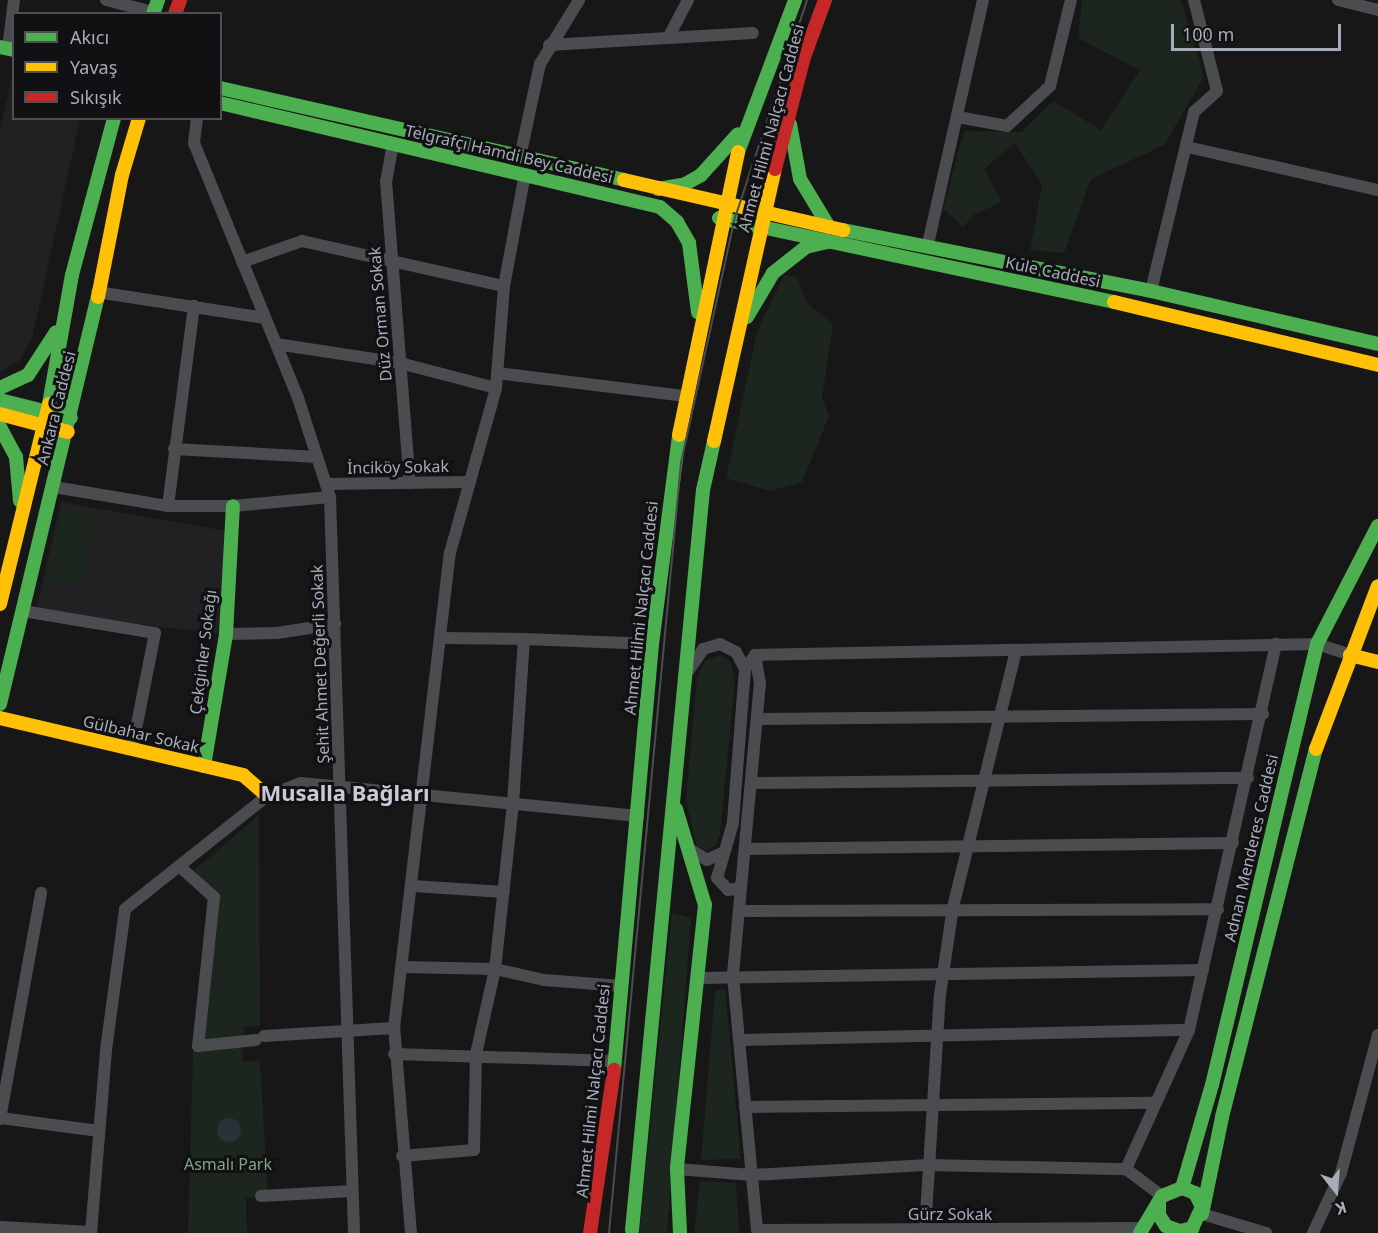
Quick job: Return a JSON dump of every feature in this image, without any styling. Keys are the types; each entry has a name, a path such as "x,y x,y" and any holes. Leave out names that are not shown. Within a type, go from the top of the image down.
{"main road":[{"name":"Ahmet Hilmi Nalçacı Caddesi","path":"590,1233 599,1196 615,1061 652,644 684,396 724,201 750,114 795,0"},
{"name":"Ahmet Hilmi Nalçacı Caddesi","path":"632,1230 672,785 703,490 760,227 789,117 825,0"},
{"name":"Telgrafçı Hamdi Bey Caddesi","path":"222,88 658,189 724,201"},
{"name":"Telgrafçı Hamdi Bey Caddesi","path":"222,103 640,201 670,214 692,254 699,327"},
{"path":"658,189 685,184 707,171 750,114"},
{"path":"789,117 800,179 829,227"},
{"path":"102,120 105,143"},
{"name":"Ankara Caddesi","path":"0,604 46,419 72,276 105,143 113,120"},
{"name":"Ankara Caddesi","path":"0,704 69,425 97,292 138,120"},
{"path":"131,144 149,120"},
{"name":"Kule Caddesi","path":"724,201 829,227 928,244 1151,291 1378,344"},
{"name":"Kule Caddesi","path":"720,218 1138,307 1378,365"},
{"path":"736,338 773,273 806,247 827,242"},
{"path":"0,388 28,375 46,352 72,276"},
{"path":"1364,361 1378,374"},
{"path":"0,400 46,419 69,425"},
{"path":"0,414 46,419"},
{"path":"0,427 16,456 21,520"},
{"name":"Çekginler Sokağı","path":"204,766 226,634 233,507"},
{"name":"Adnan Menderes Caddesi","path":"1182,1188 1212,1085 1317,644 1378,526"},
{"path":"1161,1199 1159,1215 1166,1226 1180,1231 1191,1231 1202,1214 1222,1117 1319,738 1378,586"},
{"path":"1350,655 1378,662"},
{"name":"Gülbahar Sokak","path":"0,718 243,775 267,795"},
{"path":"671,1233 705,906 686,846 672,785"},
{"path":"677,1169 680,1233"},
{"path":"1141,1229 1161,1199 1182,1188 1195,1193 1202,1214"},
{"path":"595,1233 599,1196"},
{"path":"599,1196 601,1233"}],"street":[{"path":"106,0 154,10"},
{"path":"520,157 533,88 549,45 579,0"},
{"path":"668,38 688,0"},
{"path":"928,244 983,0"},
{"path":"958,117 1006,126 1050,86 1071,0"},
{"path":"1151,291 1194,112 1217,91 1194,0"},
{"path":"1338,0 1378,10"},
{"path":"7,49 12,14"},
{"path":"549,45 753,33"},
{"name":"Şehit Ahmet Değerli Sokak","path":"197,120 194,144 276,344 330,497 354,1233"},
{"name":"Düz Orman Sokak","path":"393,143 386,181 410,483"},
{"path":"1187,147 1378,190"},
{"path":"411,1233 402,1156 394,1028 425,792 450,553 496,388 504,286 525,174"},
{"path":"242,262 302,241 504,286"},
{"path":"97,292 265,318"},
{"path":"168,506 194,306"},
{"path":"276,344 400,363 496,388"},
{"path":"497,373 684,396"},
{"path":"174,449 317,457"},
{"name":"İnciköy Sokak","path":"326,484 470,483"},
{"path":"54,487 168,506 233,507 330,497"},
{"path":"23,611 155,633 132,749"},
{"path":"226,634 277,633 335,624"},
{"path":"441,638 652,644"},
{"path":"402,1156 474,1150 476,1054 495,969 513,804 524,639"},
{"path":"1126,1169 1190,1030 1263,714 1276,644"},
{"path":"755,655 1317,644 1350,655"},
{"path":"682,688 696,655 710,645 729,646 745,669"},
{"path":"925,1231 937,1039 952,907 1016,650"},
{"path":"741,888 728,890 718,883 717,869 725,851 734,809 745,669 755,655"},
{"path":"752,1175 733,976 760,683 755,655"},
{"path":"757,719 1263,714"},
{"path":"751,783 1248,778"},
{"path":"0,1227 91,1232 99,1131 125,909 267,795 301,783 425,792 513,804 638,816"},
{"path":"745,849 1233,843"},
{"path":"686,846 707,860 725,851"},
{"path":"179,866 214,897 198,1046 346,1029 394,1028"},
{"path":"413,886 504,891"},
{"path":"41,893 0,1119 99,1131"},
{"path":"739,911 952,907 1218,909"},
{"path":"403,967 495,969 544,980 622,986"},
{"path":"699,978 1203,970"},
{"path":"739,1040 937,1039 1190,1030"},
{"path":"1313,1233 1341,1173 1378,1035"},
{"path":"394,1054 476,1054 615,1061"},
{"path":"745,1107 1156,1103"},
{"path":"677,1169 752,1175 928,1165 1126,1169 1161,1199"},
{"name":"Gürz Sokak","path":"752,1175 758,1230 1141,1229"},
{"path":"261,1196 352,1191"},
{"path":"1202,1214 1266,1233"}],"shaded area":[{"path":"12,79 12,120 80,120 32,339 19,361 0,372 0,129"},
{"path":"61,502 227,531 221,634 36,611"},
{"path":"229,1118 234,1119 240,1125 240,1135 234,1141 229,1142 224,1141 218,1135 217,1130 218,1125 224,1119"}],"green space":[{"path":"1082,0 1181,0 1204,77 1164,145 1091,179 1064,253 1030,250 1042,185 1015,143 984,169 1002,202 975,214 963,227 943,209 964,131 1021,132 1053,101 1101,130 1140,70 1078,38"},
{"path":"784,275 797,277 807,303 833,324 822,398 829,416 802,482 770,491 726,478 757,332"},
{"path":"61,509 97,516 83,586 46,579"},
{"path":"721,655 731,662 735,680 720,834 716,845 706,851 696,845 686,799 697,677 705,661"},
{"name":"Asmalı Park","path":"259,815 260,1026 244,1027 242,1062 260,1060 268,1197 246,1198 247,1233 188,1233 193,1050 211,905 185,878"},
{"path":"672,913 691,918 667,1233 639,1233"},
{"path":"725,988 741,1159 701,1160 715,991"},
{"path":"700,1181 736,1183 739,1233 694,1233"}],"tram line":[{"path":"609,1233 681,463 734,221 807,0"}],"traffic: fast":[{"path":"154,12 158,0"},
{"path":"738,152 795,0"},
{"path":"0,47 12,50"},
{"path":"222,88 624,180"},
{"path":"222,103 660,207 677,222 689,243 698,312"},
{"path":"49,404 72,275 113,120"},
{"path":"790,124 800,179 829,227"},
{"path":"658,189 685,184 701,175 738,134"},
{"path":"719,218 1114,302"},
{"path":"843,230 1151,291 1378,344"},
{"path":"747,317 773,273 806,247 827,242"},
{"path":"0,704 98,297"},
{"path":"0,388 28,375 56,332"},
{"path":"0,400 71,418"},
{"path":"0,427 16,457 20,501"},
{"path":"614,1070 652,644 679,435"},
{"path":"632,1230 703,490 714,441"},
{"path":"204,766 226,634 233,506"},
{"path":"1182,1188 1212,1085 1317,644 1378,526"},
{"path":"1202,1214 1222,1117 1316,749"},
{"path":"676,809 705,905 677,1169 680,1233"},
{"path":"1140,1233 1162,1196 1182,1188 1195,1193 1202,1207 1190,1233"},
{"path":"1159,1202 1159,1215 1166,1226 1180,1231 1193,1228"}],"traffic: slow":[{"path":"98,297 122,175 138,120"},
{"path":"679,435 738,152"},
{"path":"714,441 775,169"},
{"path":"624,180 843,230"},
{"path":"1114,302 1378,365"},
{"path":"0,604 49,404"},
{"path":"0,414 68,432"},
{"path":"1316,749 1378,586"},
{"path":"1350,655 1378,662"},
{"path":"0,718 243,775 267,796"}],"traffic: jam":[{"path":"176,12 180,0"},
{"path":"775,169 804,57 825,0"},
{"path":"590,1233 614,1070"}],"district":[{"name":"Musalla Bağları","path":"345,793"}]}
